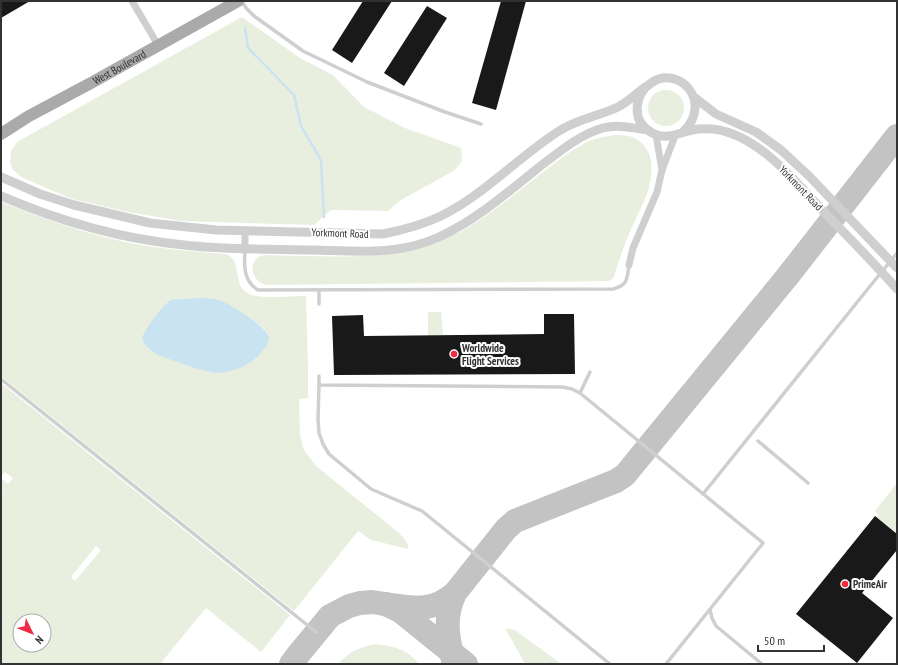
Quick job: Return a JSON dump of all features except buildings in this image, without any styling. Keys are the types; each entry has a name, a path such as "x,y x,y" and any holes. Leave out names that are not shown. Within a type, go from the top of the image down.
{"main road":[{"name":"West Boulevard","path":"1,134 29,116 238,1"}],"street":[{"path":"132,1 158,45"},
{"name":"Yorkmont Road","path":"1,177 40,194 74,205 150,223 183,227 246,231 383,234 409,229 441,216 460,205 560,130 580,120 619,106 653,82 662,78 672,79 681,82 689,88 694,97 716,114 756,132 781,150 809,176 897,268"},
{"path":"645,87 640,95 637,109 641,123 652,133 662,170"},
{"path":"629,265 635,241 657,192 662,170 679,134 690,125 695,116 696,106 694,97"},
{"name":"Yorkmont Road","path":"1,196 42,212 104,232 183,245 387,251 413,247 439,237 468,221 559,152 584,136 603,128 619,126 665,137 697,129 716,129 739,136 755,146 782,168 897,289"},
{"path":"245,248 246,231"}],"lane":[{"path":"242,1 246,8 254,16 303,51 367,82 480,124"},
{"path":"245,248 245,269 247,279 252,286 258,290 613,289 620,287 625,283 629,265"},
{"path":"703,494 897,253"},
{"path":"319,290 319,304"},
{"path":"580,393 590,372"},
{"path":"320,376 318,420 319,433 329,454 371,489 422,511 610,664"},
{"path":"1,379 316,632"},
{"path":"319,385 562,387 572,389 580,393 763,543 666,664"},
{"path":"758,441 808,483"},
{"path":"710,610 716,626 762,664"}],"green space":[{"path":"242,17 300,58 333,75 364,107 405,128 461,148 462,161 455,170 401,200 388,211 331,210 314,225 182,221 128,212 72,199 23,178 13,170 10,161 11,151 17,142"},
{"path":"666,90 676,93 681,98 684,108 681,118 676,123 666,126 656,123 651,118 648,108 651,98 656,93"},
{"path":"614,135 632,137 644,145 650,156 652,170 646,196 627,239 614,277 610,281 266,285 256,279 253,274 252,269 255,260 265,255 372,255 423,247 448,238 472,225 553,164 585,143"},
{"path":"1,202 67,226 135,244 226,254 232,258 235,263 241,286 245,291 252,295 271,297 306,296 308,398 299,399 300,435 304,450 316,466 399,533 407,543 408,549 371,540 358,531 294,611 1,376","holes":["173,299 214,299 223,303 244,314 263,328 268,334 269,343 195,368 167,358 148,349 142,337 162,308"]},
{"path":"441,312 443,335 428,336 428,313"},
{"path":"1,383 290,615 261,652 206,608 160,664 1,664 1,493 3,491 1,489 1,478 8,484 13,478 5,472 1,477","holes":["96,546 101,550 75,581 71,577"]},
{"path":"897,483 897,534 876,517 879,515 875,511"},
{"path":"507,628 515,630 561,664 525,664 506,630"},
{"path":"375,644 399,649 410,655 419,664 338,664 346,656 355,651"}],"water":[{"path":"208,298 224,302 247,316 262,328 269,337 268,344 257,357 247,365 224,373 201,370 159,355 146,346 142,337 160,310 173,299"}],"waterway":[{"path":"245,28 248,48 294,95 301,126 321,160 324,217"}],"taxiway":[{"path":"385,604 413,608 422,608 438,604 455,593 506,529 515,521 616,481 625,475 787,277 897,136"},
{"path":"453,660 448,634 448,618 455,593"},
{"path":"291,664 330,616 349,606 372,602 385,604 400,611 466,664"}],"place":[{"name":"Worldwide Flight Services","path":"454,354"},
{"name":"PrimeAir","path":"845,584"}]}
